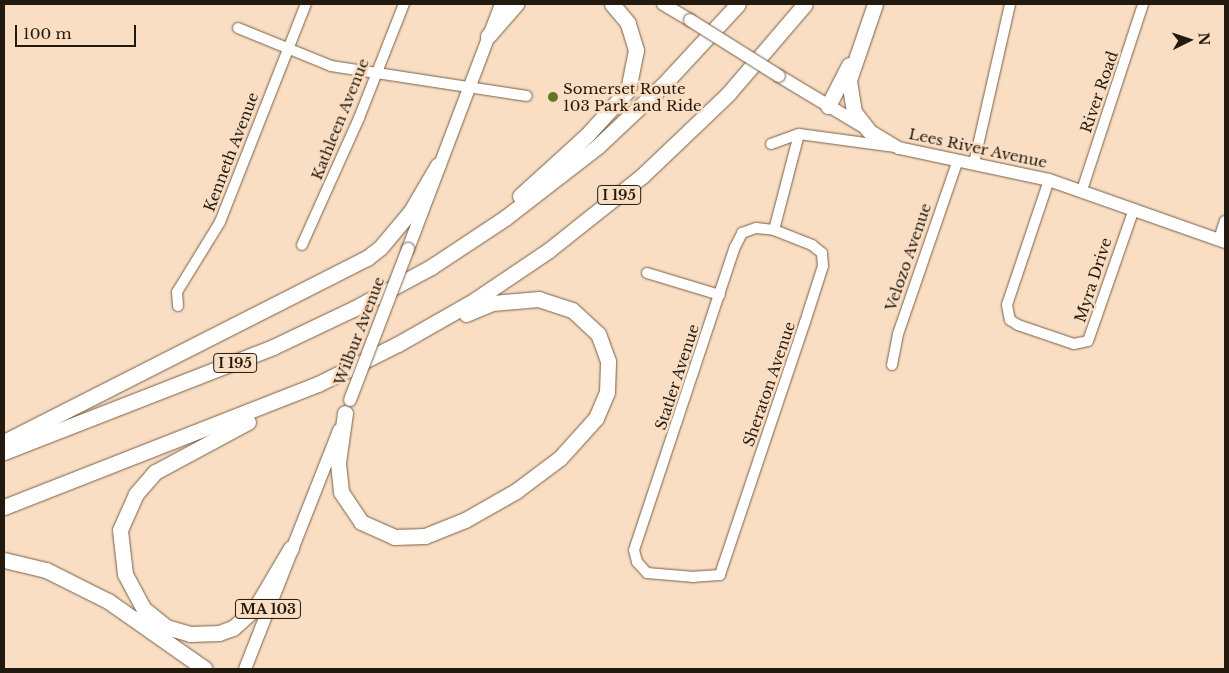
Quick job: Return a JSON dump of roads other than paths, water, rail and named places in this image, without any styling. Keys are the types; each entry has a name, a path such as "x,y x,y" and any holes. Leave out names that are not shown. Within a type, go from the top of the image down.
{"highway":[{"path":"488,36 516,4"},
{"path":"456,251 587,135 628,90 636,50 628,23 612,4"},
{"name":"I 195","path":"4,452 291,339 371,300 456,251 529,201 606,139 663,85 738,4"},
{"name":"I 195","path":"4,507 318,384 398,344 525,267 619,196 721,101 806,4"},
{"path":"868,131 854,112 849,86 850,73 875,4"},
{"path":"828,106 864,35"},
{"path":"4,442 367,258 380,248 406,218 438,165"},
{"path":"348,406 338,463 341,492 361,522 394,537 410,538 442,531 491,508 516,491 560,458 585,432 596,418 608,392 608,361 598,334 572,310 550,300 526,298 492,304 398,344"},
{"path":"291,548 256,607 245,618 219,633 190,634 166,627 137,599 125,574 120,530 129,505 156,472 318,384"},
{"path":"4,560 66,578 108,601 205,669"}],"main road":[{"name":"Wilbur Avenue","path":"245,669 348,406 438,165 501,4"},
{"name":"Lees River Avenue","path":"663,4 868,131 899,148 1049,180 1222,240"}],"street":[{"name":"Kenneth Avenue","path":"178,306 177,292 220,222 287,48 306,4"},
{"name":"Kathleen Avenue","path":"302,246 404,4"},
{"path":"974,164 1010,4"},
{"name":"River Road","path":"1082,190 1143,4"},
{"path":"238,28 331,66 527,96"},
{"path":"774,230 799,134"},
{"path":"771,144 799,134 899,148"},
{"name":"Velozo Avenue","path":"892,365 898,334 958,160"},
{"name":"Myra Drive","path":"1049,180 1007,305 1010,320 1018,325 1074,344 1088,341 1134,209"},
{"path":"1222,240 1225,221"},
{"name":"Statler Avenue","path":"637,562 634,550 742,233 756,228 774,230"},
{"name":"Sheraton Avenue","path":"637,562 647,573 720,575 823,266 819,248 774,230"},
{"path":"647,272 720,295"}],"place":[{"name":"Somerset Route 103 Park and Ride","path":"553,97"}]}
